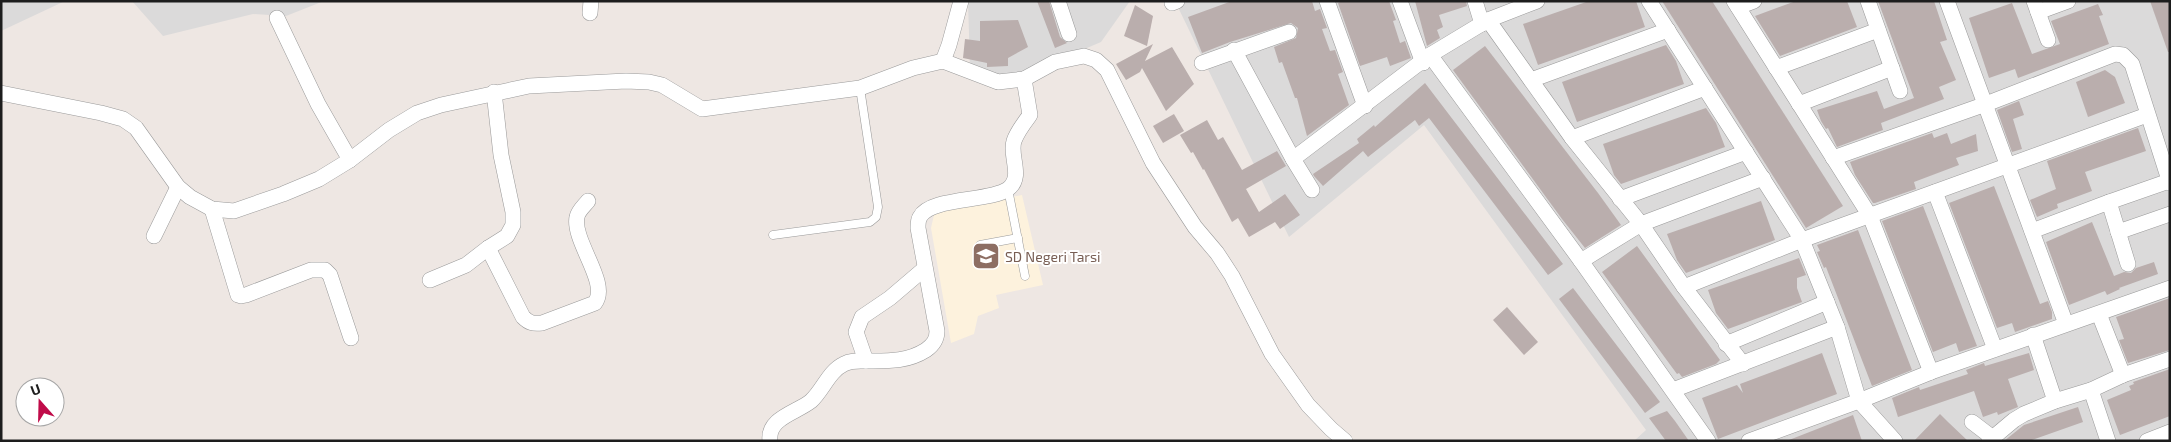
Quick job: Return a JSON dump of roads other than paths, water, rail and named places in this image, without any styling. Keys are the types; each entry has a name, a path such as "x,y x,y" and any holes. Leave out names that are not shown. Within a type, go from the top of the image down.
{"street":[{"path":"943,61 961,1"},
{"path":"1058,1 1069,34"},
{"path":"1327,1 1365,106"},
{"path":"1400,1 1427,59 1581,262 1708,441"},
{"path":"1475,1 1485,22 1572,138 1641,224 1684,287 1743,364"},
{"path":"1293,159 1427,59 1485,22 1537,1"},
{"path":"1649,1 1802,240 1837,327 1860,401 1895,441"},
{"path":"1754,1 1736,4 1870,216 1931,372"},
{"path":"1868,1 1900,91"},
{"path":"2048,40 2036,7 2068,1"},
{"path":"1949,2 2066,324"},
{"path":"277,18 318,104 350,160"},
{"path":"1530,80 1668,30"},
{"path":"1776,68 1878,30"},
{"path":"1202,63 1234,50 1289,32"},
{"path":"1234,50 1293,159 1312,190"},
{"path":"1833,158 1986,104 2115,54 2123,55 2132,64 2169,182 2032,230"},
{"path":"1,93 123,119 136,128 178,187 190,197 212,209 234,211 319,179 350,160 389,130 417,113 494,92 529,86 626,81 649,82 662,85 702,109 860,88 913,68 943,61 998,82 1024,79 1055,62 1084,56 1096,60 1107,70 1153,163 1195,227 1232,276 1272,354 1308,405 1345,441"},
{"path":"1799,104 1892,68"},
{"path":"770,441 770,432 775,422 800,410 813,400 841,365 851,361 904,360 932,346 938,331 924,269 918,228 920,217 928,210 946,203 1001,192 1015,177 1013,143 1030,115 1024,79"},
{"path":"1572,138 1705,88"},
{"path":"430,280 466,265 507,236 513,225 513,212 501,155 494,92"},
{"path":"1684,287 1802,240 2147,115"},
{"path":"1620,199 1746,152"},
{"path":"1581,262 1641,224 1763,178"},
{"path":"154,236 178,187"},
{"path":"1935,192 1995,349"},
{"path":"488,248 523,317 528,322 533,324 542,323 595,303 599,298 599,288 580,237 576,219 580,210 588,201"},
{"path":"2109,202 2128,264"},
{"path":"212,209 238,295 246,295 311,270 325,270 330,275 351,338"},
{"path":"2118,232 2170,214"},
{"path":"866,361 856,332 862,317 890,298 924,269"},
{"path":"1749,441 1860,401 1931,372 2170,288"},
{"path":"1726,344 1827,302"},
{"path":"2100,314 2123,375"},
{"path":"1673,390 1837,327"},
{"path":"2034,335 2055,401"},
{"path":"1972,422 1991,439 2014,420 2055,401 2091,390 2123,375 2170,359"},
{"path":"2091,390 2108,441"},
{"path":"2147,441 2170,432"}],"lane":[{"path":"773,235 870,222 876,217 878,207 860,88"},
{"path":"1001,192 1018,238 1025,276"},
{"path":"980,245 1018,238"}],"place":[{"name":"SD Negeri Tarsi","path":"986,256"}]}
